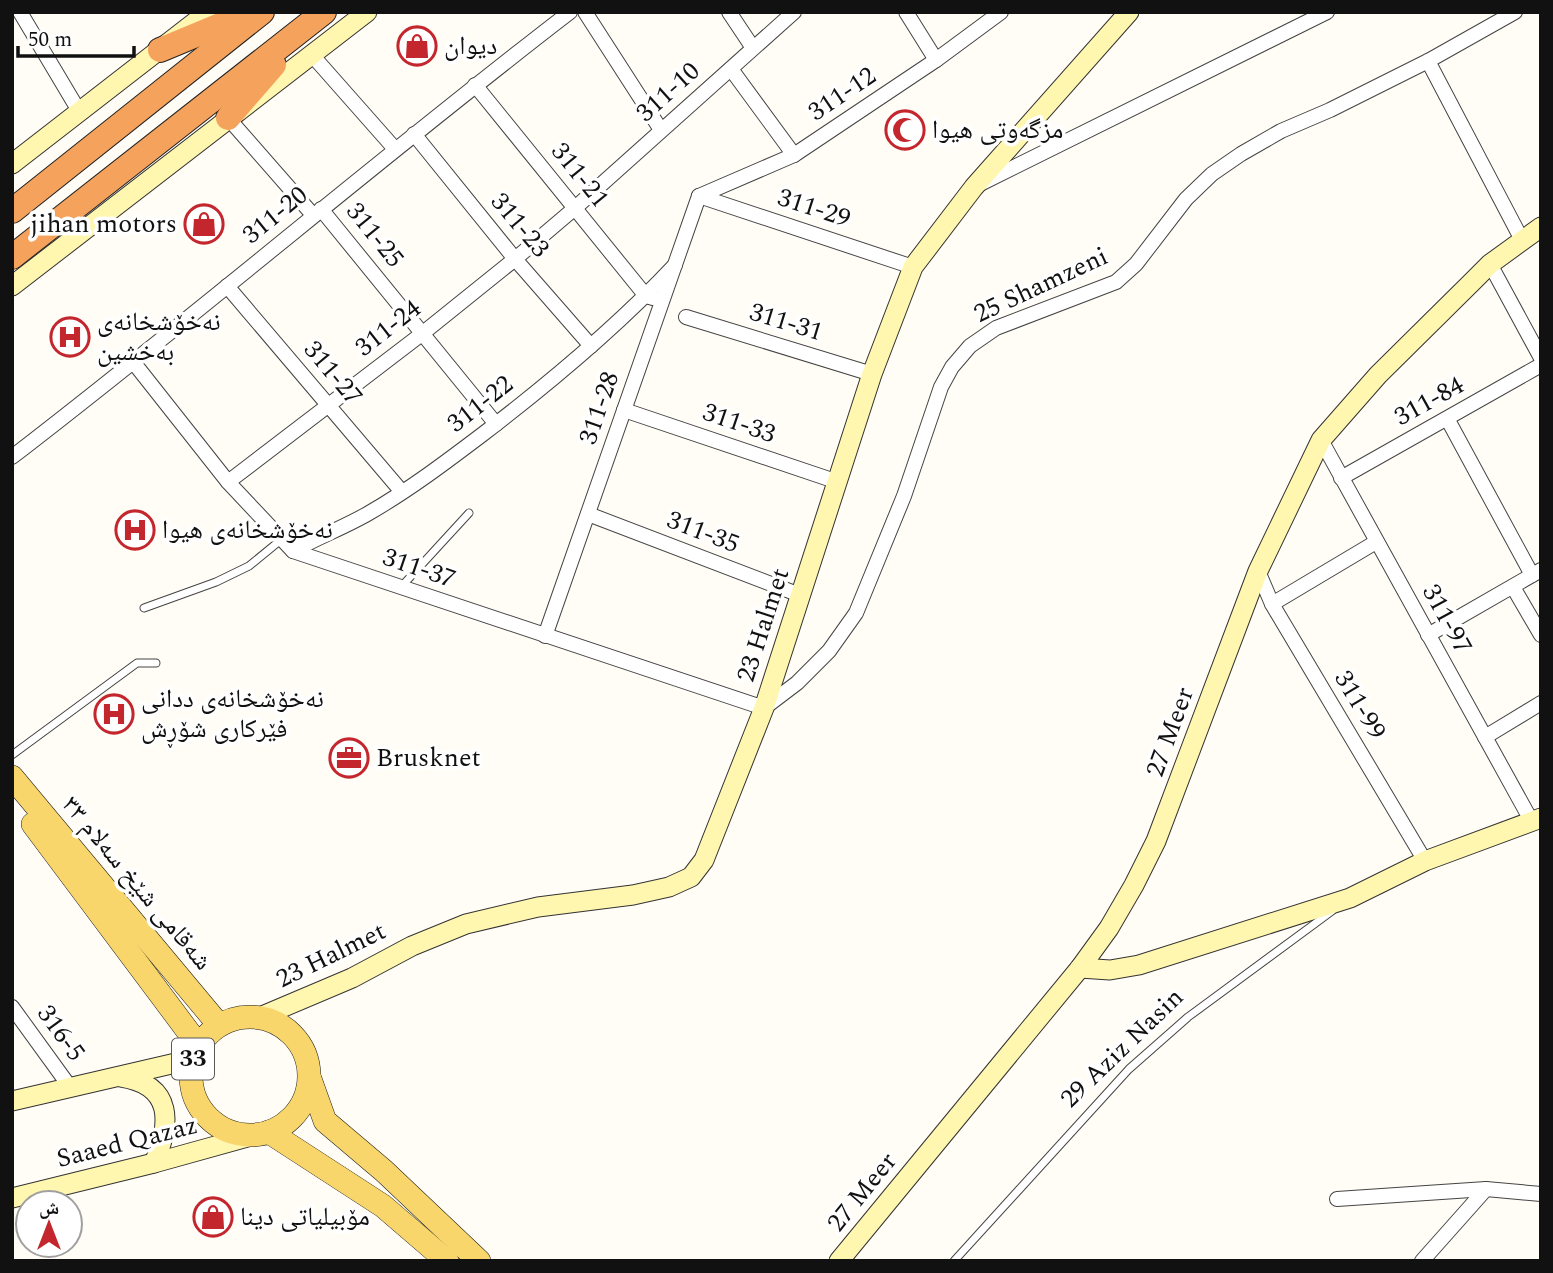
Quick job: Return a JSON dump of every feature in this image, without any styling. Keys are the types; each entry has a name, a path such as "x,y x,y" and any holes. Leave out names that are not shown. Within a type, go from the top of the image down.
{"highway":[{"path":"160,50 249,12"},
{"path":"12,211 262,12"},
{"path":"228,118 317,18"},
{"path":"12,257 317,18"}],"main road":[{"name":"شەقامی شێخ سەلام ٣٣","path":"12,777 219,1025"},
{"name":"شەقامی شێخ سەلام ٣٣","path":"12,796 196,1052"},
{"name":"33","path":"260,1017 246,1017 219,1025 196,1052 191,1073 192,1087 204,1113 226,1130 240,1134 262,1133 383,1206 447,1261"},
{"path":"260,1017 280,1025 297,1039 304,1051 310,1079 326,1121 384,1171 479,1261"},
{"path":"262,1133 282,1126 293,1117 302,1106 310,1079"}],"street":[{"path":"12,15 18,12 79,111"},
{"path":"12,164 208,12"},
{"path":"12,286 368,12"},
{"name":"311-20","path":"15,450 134,363 395,149 570,12"},
{"path":"586,12 662,130"},
{"path":"729,12 753,48"},
{"name":"311-10","path":"575,208 794,12"},
{"path":"906,12 936,60"},
{"name":"311-12","path":"699,196 794,155 936,60 1001,12"},
{"name":"23 Halmet","path":"260,1017 352,978 412,946 466,924 538,907 653,891 681,883 699,869 764,708 872,374 914,267 974,187 1129,12"},
{"path":"974,187 1327,12"},
{"name":"25 Shamzeni","path":"764,708 797,682 829,651 856,613 904,496 941,387 952,367 970,346 1008,323 1116,282 1136,264 1186,199 1212,174 1241,153 1428,61 1515,12"},
{"path":"312,55 395,149"},
{"path":"1428,61 1522,240"},
{"path":"730,69 794,155"},
{"name":"311-21","path":"475,85 646,296"},
{"name":"311-25","path":"228,118 317,212 423,333 496,424"},
{"name":"311-23","path":"414,134 515,259 591,346"},
{"name":"311-28","path":"545,636 699,196"},
{"name":"311-29","path":"699,196 914,267"},
{"name":"311-24","path":"228,482 423,333 575,208"},
{"name":"27 Meer","path":"839,1261 1080,968 1128,896 1156,841 1258,571 1321,440 1378,375 1490,264 1541,227"},
{"path":"1490,264 1541,358"},
{"name":"311-22","path":"293,551 368,513 402,492 496,424 591,346 646,296 675,265"},
{"name":"311-27","path":"227,286 402,492"},
{"path":"646,296 662,301"},
{"name":"311-31","path":"686,317 872,374"},
{"name":"311-37","path":"134,363 228,482 293,551 764,708"},
{"name":"311-84","path":"1341,478 1448,420 1541,365"},
{"name":"311-33","path":"624,410 838,482"},
{"path":"1428,635 1536,573 1448,420"},
{"name":"311-97","path":"1321,440 1485,737 1536,820"},
{"name":"311-35","path":"588,514 800,595"},
{"path":"1272,604 1376,542"},
{"name":"311-99","path":"1258,571 1272,604 1425,861"},
{"path":"1513,587 1541,635"},
{"path":"1485,737 1541,704"},
{"name":"29 Aziz Nasin","path":"1080,968 1110,970 1139,965 1350,898 1425,861 1536,820"},
{"name":"316-5","path":"12,1007 70,1087"},
{"path":"12,1101 118,1076 196,1052"},
{"path":"118,1076 142,1082 153,1090 162,1104 167,1118 166,1132 154,1163"},
{"name":"Saaed Qazaz","path":"12,1198 262,1133"},
{"path":"1337,1199 1486,1189 1541,1194"},
{"path":"1422,1261 1486,1189"}],"lane":[{"path":"401,587 469,513"},
{"path":"144,608 216,582 249,566 282,539"},
{"path":"12,755 137,663 156,663"},
{"name":"29 Aziz Nasin","path":"954,1261 1129,1069 1188,1017 1350,898"}],"place":[{"name":"دیوان","path":"417,46"},
{"name":"مزگەوتی هیوا","path":"905,130"},
{"name":"jihan motors","path":"204,224"},
{"name":"نەخۆشخانەی بەخشین","path":"70,337"},
{"name":"نەخۆشخانەی هیوا","path":"135,530"},
{"name":"نەخۆشخانەی ددانی فێرکاری شۆڕش","path":"114,714"},
{"name":"Brusknet","path":"349,758"},
{"name":"مۆبیلیاتی دینا","path":"213,1217"}]}
